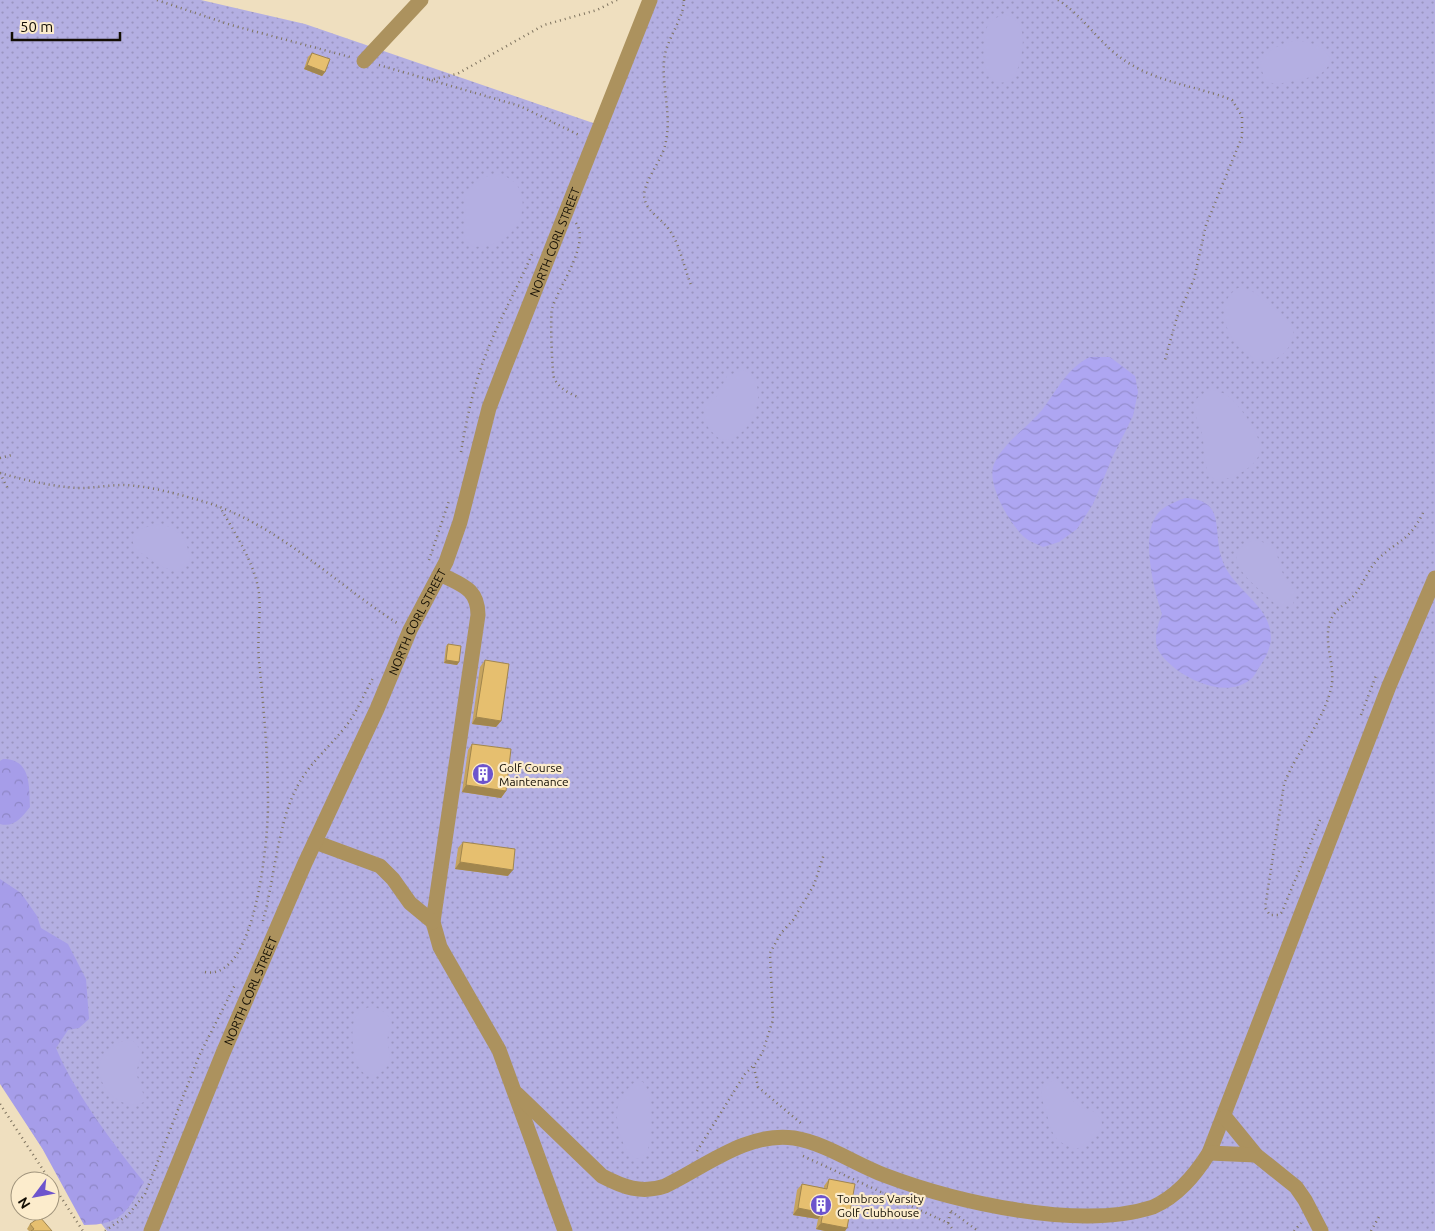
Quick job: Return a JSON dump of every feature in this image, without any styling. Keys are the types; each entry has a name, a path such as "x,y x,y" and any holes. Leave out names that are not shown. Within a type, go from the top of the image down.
{"street":[{"path":"364,61 421,0"},
{"name":"NORTH CORL STREET","path":"151,1231 224,1053 315,842 377,709 403,626 440,574 460,522 489,408 650,0"},
{"path":"440,574 470,590 476,596 478,610 433,922 436,938 499,1050 517,1094 565,1231"},
{"path":"517,1094 589,1166 616,1183 641,1190 652,1190 676,1181 693,1169 742,1145 792,1138 814,1144 952,1205 1109,1225 1154,1206 1186,1184 1209,1153 1225,1117 1389,686 1435,578"},
{"path":"315,842 380,866 393,878 410,903 433,922"},
{"path":"1225,1117 1256,1155 1296,1188 1305,1200 1321,1231"},
{"path":"1209,1153 1256,1155"}],"path":[{"path":"427,80 457,74 544,25 596,10 617,0"},
{"path":"684,0 684,8 669,38 663,67 669,120 666,144 644,194 649,209 669,229 674,238 692,287"},
{"path":"1058,0 1080,18 1112,52 1128,63 1179,84 1232,100 1242,116 1242,137 1206,225 1194,279 1177,317 1165,360"},
{"path":"576,143 583,127"},
{"path":"563,219 575,222 580,231 568,277 552,308 550,322 553,368 554,377 558,384 578,397"},
{"path":"461,454 467,416 488,348 535,247"},
{"path":"0,458 12,455"},
{"path":"0,473 8,489"},
{"path":"0,473 66,487 137,487 183,496 220,507 251,521 300,552 361,598 403,626"},
{"path":"425,568 452,492"},
{"path":"205,972 213,973 222,970 242,949 249,932 259,884 268,805 266,719 259,660 259,592 254,575 220,507"},
{"path":"1321,819 1282,912 1279,915 1270,915 1265,908 1284,784 1290,768 1318,722 1331,688 1332,677 1328,642 1330,623 1339,609 1355,595 1373,565 1408,538 1423,513"},
{"path":"401,615 403,626"},
{"path":"394,629 403,626"},
{"path":"1358,723 1380,666"},
{"path":"263,922 272,889 284,824 294,792 329,745 349,722 374,677"},
{"path":"693,1169 695,1154 705,1136 745,1074 754,1065 763,1051 773,1020 770,953 781,933 793,920 814,884 824,854"},
{"path":"106,1231 128,1214 144,1194 199,1056 239,977"},
{"path":"754,1065 754,1076 758,1087 805,1127"},
{"path":"0,1104 83,1231"},
{"path":"799,1155 948,1223 954,1231"},
{"path":"948,1223 952,1205"},
{"path":"952,1205 978,1231"},
{"path":"1371,1231 1380,1215"}],"shaded area":[{"path":"0,0 201,0 305,24 599,125 650,0 1435,0 1435,1231 107,1231 42,1148 0,1082"},
{"path":"1003,14 1012,17 1019,23 1023,40 1015,77 1007,82 998,83 988,73 985,65 984,46 989,22"},
{"path":"1297,40 1313,44 1325,51 1331,60 1328,66 1321,73 1313,77 1277,84 1268,81 1260,63 1276,47"},
{"path":"493,174 514,182 520,190 522,211 513,231 504,239 486,246 474,247 464,236 465,196 473,185"},
{"path":"1238,288 1248,289 1253,292 1281,313 1291,325 1293,339 1288,348 1275,359 1261,360 1248,355 1236,344 1228,329 1224,314 1227,300"},
{"path":"743,370 752,375 757,384 756,408 752,420 744,430 734,437 721,440 710,430 705,422 705,407 717,396 727,376"},
{"path":"1212,390 1223,393 1235,402 1248,419 1260,444 1258,457 1247,469 1224,479 1211,477 1208,472 1205,463 1203,439 1194,411 1196,399"},
{"path":"161,524 168,526 178,533 188,548 190,561 180,572 162,566 134,547 132,538 138,531 148,526"},
{"path":"1254,540 1269,544 1275,548 1282,572 1296,594 1293,604 1281,607 1274,603 1242,572 1237,563 1237,554 1242,547"},
{"path":"373,1006 388,1015 391,1020 392,1024 388,1035 390,1059 387,1067 381,1072 368,1075 358,1066 355,1058 353,1029 356,1016 363,1010"},
{"path":"125,1040 133,1041 142,1051 136,1073 144,1096 144,1102 134,1104 116,1099 103,1084 100,1075 100,1065 105,1053 112,1046"},
{"path":"1056,1079 1076,1104 1091,1110 1098,1115 1101,1121 1099,1132 1094,1138 1076,1149 1067,1146 1053,1134 1042,1099 1041,1091 1043,1085"},
{"path":"635,1082 643,1082 647,1088 651,1106 650,1137 647,1153 638,1159 628,1152 624,1146 617,1117 621,1099"}],"green space":[{"path":"3,759 19,763 24,768 27,775 30,807 17,821 5,825 0,824 0,761"},
{"path":"0,879 21,893 37,916 41,928 68,944 86,979 89,1019 79,1028 68,1030 56,1048 84,1100 120,1152 144,1182 133,1201 121,1215 107,1222 84,1225 60,1181 60,1171 55,1171 42,1148 0,1084"}],"water":[{"path":"1090,357 1110,357 1135,376 1138,392 1133,416 1113,456 1093,504 1077,529 1059,542 1043,547 1023,536 1011,522 996,492 992,472 994,464 1003,449 1042,410 1068,374"},
{"path":"1185,498 1198,500 1212,510 1217,525 1221,556 1225,568 1257,605 1269,626 1271,641 1264,660 1251,679 1233,687 1223,688 1194,680 1171,665 1157,647 1156,635 1162,614 1150,565 1149,538 1156,516 1169,505"}],"building":[{"path":"312,53 330,59 325,72 307,65"},
{"path":"448,644 461,646 459,662 446,660"},
{"path":"485,660 509,664 501,721 476,717"},
{"name":"Golf Course Maintenance","path":"472,744 511,749 506,791 466,785"},
{"path":"463,842 515,849 513,870 460,862"},
{"name":"Tombros Varsity Golf Clubhouse","path":"829,1179 855,1184 847,1228 821,1223 823,1213 798,1208 802,1184 827,1189"},
{"path":"34,1221 43,1221 52,1231 31,1231 34,1229 30,1224"}],"place":[{"name":"Golf Course Maintenance","path":"483,774"},
{"name":"Tombros Varsity Golf Clubhouse","path":"821,1205"}]}
